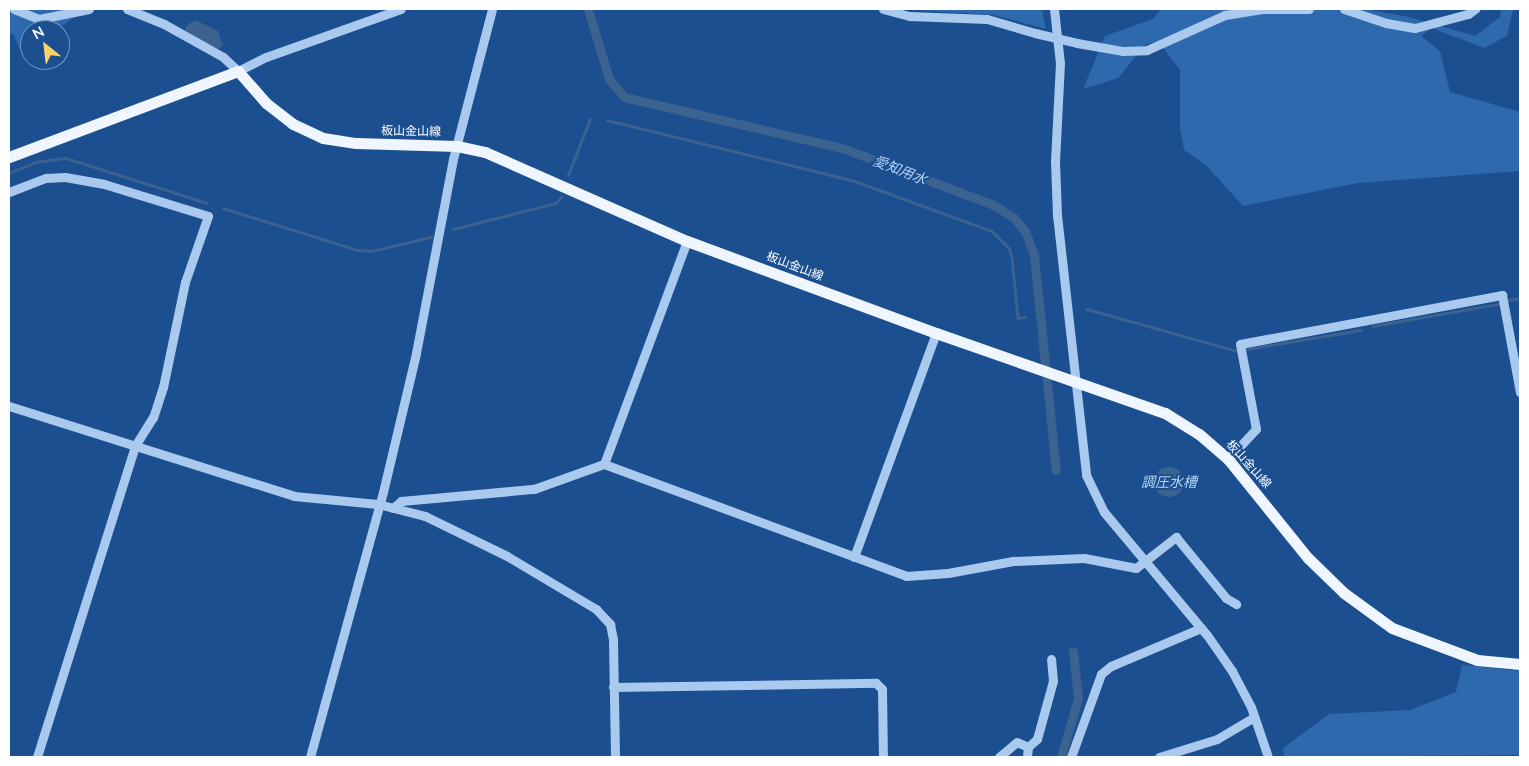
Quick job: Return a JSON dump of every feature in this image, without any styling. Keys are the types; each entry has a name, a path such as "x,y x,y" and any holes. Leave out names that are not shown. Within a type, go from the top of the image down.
{"main road":[{"name":"板山金山線","path":"238,71 273,108 293,124 323,138 356,143 457,146 485,152 618,213 687,241 1074,383 1165,413 1199,434 1228,459 1308,558 1344,594 1392,628 1477,660 1520,664"},
{"path":"9,157 238,71"}],"street":[{"path":"14,9 39,19 90,9"},
{"path":"127,9 164,24 223,57 238,71 266,57 401,9"},
{"path":"310,757 378,504 416,353 457,146 492,9"},
{"path":"883,9 910,16 987,19 1035,33 1123,52 1146,50 1226,15 1264,9 1309,9"},
{"path":"1054,9 1060,63 1055,161 1057,215 1083,464 1090,486 1104,512 1201,628 1232,670 1254,717 1268,757"},
{"path":"1344,9 1386,23 1415,28 1468,14 1475,9"},
{"path":"9,192 46,178 65,177 112,187 208,216 185,282 162,387 153,416 136,446 37,757"},
{"path":"604,464 687,241"},
{"path":"1228,459 1256,429 1240,344 1502,295 1520,392"},
{"path":"854,557 936,333"},
{"path":"9,406 294,496 378,504 425,516 474,537 596,609 611,628 615,757"},
{"path":"393,508 401,501 534,489 604,464 906,576 948,573 1013,560 1084,558 1136,568 1176,537 1226,598 1236,604"},
{"path":"1071,757 1101,674 1111,666 1201,628"},
{"path":"1027,757 1028,747 1037,739 1053,681 1051,659"},
{"path":"613,686 876,683 882,689 883,757"},
{"path":"1159,757 1217,739 1254,717"},
{"path":"999,757 1014,743 1028,747"}],"shaded area":[{"path":"9,9 86,9 70,20 20,20 20,50 13,34 9,33"},
{"path":"899,9 1042,9 1046,29 994,15"},
{"path":"1161,9 1365,9 1409,17 1475,36 1500,17 1501,9 1513,9 1507,36 1484,48 1432,28 1421,36 1440,51 1450,92 1520,112 1520,171 1358,183 1243,206 1205,164 1184,150 1180,128 1180,70 1158,41 1145,45 1118,78 1083,89 1105,36 1153,19"},
{"path":"1462,665 1520,671 1520,755 1284,757 1283,748 1329,714 1410,710 1456,692"}],"water":[{"path":"195,20 218,31 223,46 217,49 185,32 186,26"},
{"name":"調圧水槽","path":"1169,467 1180,471 1184,482 1180,493 1169,497 1158,493 1154,482 1158,471"}],"waterway":[{"name":"愛知用水","path":"588,9 609,79 624,97 845,149 994,205 1014,218 1025,231 1034,255 1056,470"},
{"path":"568,175 590,119"},
{"path":"607,120 855,181 992,231 1009,248 1012,257 1018,318 1025,317"},
{"path":"9,173 36,162 66,158 207,203"},
{"path":"453,229 556,203 561,197"},
{"path":"223,208 358,250 371,251 431,237"},
{"path":"1509,300 1520,298"},
{"path":"1373,326 1498,304"},
{"path":"1087,309 1237,351"},
{"path":"1247,349 1361,330"},
{"name":"愛知用水","path":"1061,757 1078,698 1073,651"}]}
